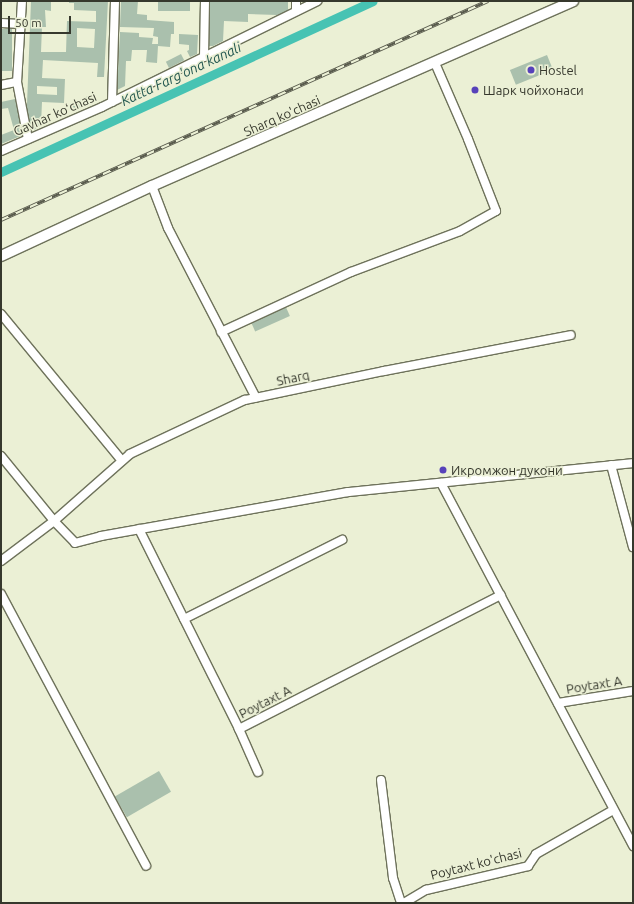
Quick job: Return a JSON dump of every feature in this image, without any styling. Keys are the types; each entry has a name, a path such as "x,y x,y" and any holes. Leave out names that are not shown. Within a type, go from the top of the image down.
{"main road":[{"name":"Sharq ko'chasi","path":"1,256 152,186 435,63 573,1"}],"street":[{"path":"22,1 18,82 28,139"},
{"path":"112,102 115,1"},
{"path":"204,56 206,1"},
{"path":"296,1 296,11"},
{"name":"Gavhar koʻchasi","path":"1,151 112,102 317,1"},
{"path":"1,23 21,24"},
{"path":"221,332 351,272 460,231 496,211 468,139 435,63"},
{"path":"1,85 18,82"},
{"path":"152,186 168,228 256,398"},
{"path":"1,314 122,461"},
{"name":"Sharq","path":"1,561 54,520 130,454 245,400 571,334"},
{"path":"1,456 75,543 139,529 348,492 633,463"},
{"path":"611,465 633,547"},
{"path":"441,482 633,846"},
{"name":"Poytaxt A","path":"139,529 239,728 501,595"},
{"path":"184,620 342,540"},
{"path":"1,594 146,866"},
{"name":"Poytaxt A","path":"558,703 633,691"},
{"path":"239,728 258,772"},
{"path":"382,780 393,878 403,903"},
{"name":"Poytaxt ko'chasi","path":"403,903 426,890 528,866 536,854 614,810"}],"building":[{"path":"31,1 51,2 51,11 45,10 46,27 42,27 41,52 66,52 67,21 96,22 96,11 74,10 74,3 69,3 69,1 108,1 104,77 97,77 98,63 43,60 42,78 65,79 64,103 42,102 41,125 34,130 26,130","holes":["77,28 95,29 94,48 77,47","37,86 57,87 57,95 37,94"]},
{"path":"121,1 138,1 137,14 147,15 147,20 174,22 174,34 171,34 170,47 158,46 157,63 146,62 147,50 132,50 131,61 126,61 125,86 117,90 120,32 139,33 139,37 153,38 152,44 158,44 158,37 153,36 154,28 120,27"},
{"path":"158,1 190,1 190,11 158,11"},
{"path":"210,1 288,1 288,12 277,15 248,14 248,22 224,21 223,41 213,46 209,46"},
{"path":"1,29 12,29 12,71 1,71"},
{"path":"179,34 198,35 197,54 190,57 187,51 189,50 189,45 179,44"},
{"path":"181,54 184,60 169,68 166,62"},
{"name":"Hostel","path":"547,55 553,70 516,85 510,70"},
{"path":"88,96 91,102 75,110 72,104"},
{"path":"15,99 23,135 1,144 1,135 14,130 8,108 1,109 1,102"},
{"path":"285,305 290,316 255,331 250,320"},
{"path":"159,771 171,792 127,817 115,796"}],"waterway":[{"name":"Katta Farg'ona kanali","path":"1,172 373,1"}],"railway":[{"path":"1,220 488,1"}],"place":[{"name":"Hostel","path":"531,70"},
{"name":"Шарк чойхонаси","path":"475,90"},
{"name":"Икромжон дукони","path":"443,470"}]}
